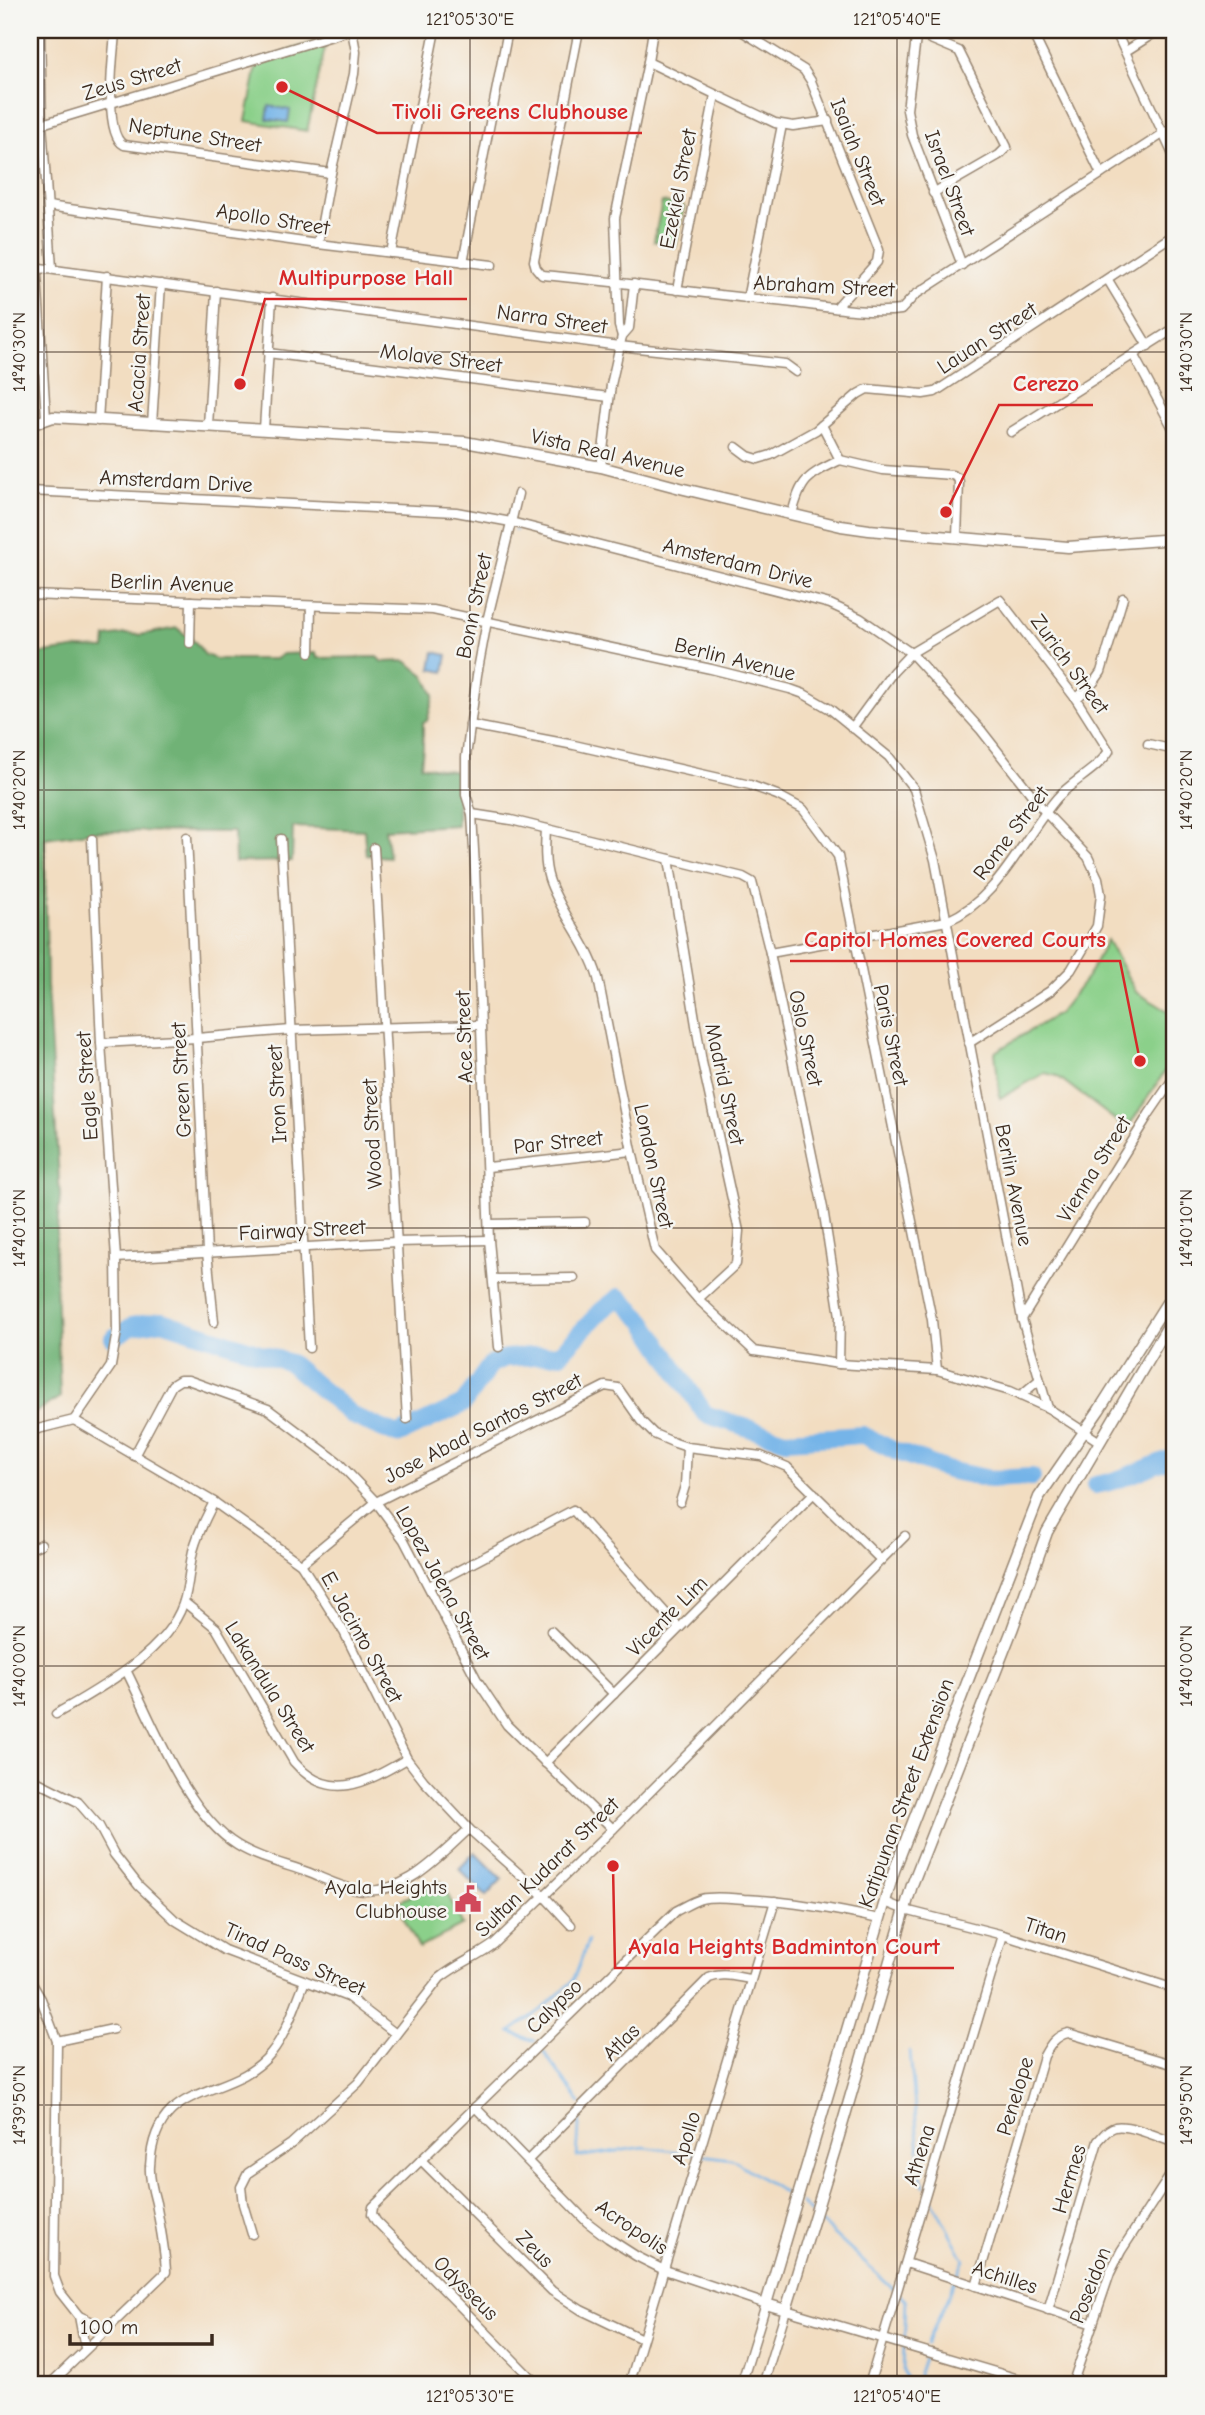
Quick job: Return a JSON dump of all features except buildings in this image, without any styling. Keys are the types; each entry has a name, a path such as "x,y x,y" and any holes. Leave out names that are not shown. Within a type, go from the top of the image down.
{"street":[{"path":"40,30 52,268 40,268 37,275 46,418"},
{"path":"318,244 354,74 356,52 352,30"},
{"name":"Zeus Street","path":"43,124 352,30"},
{"path":"391,253 435,30"},
{"path":"463,262 508,30"},
{"name":"Abraham Street","path":"579,30 534,261 542,275 618,281 836,308 901,310 915,295 1175,126"},
{"path":"622,336 619,326 615,218 653,30"},
{"name":"Isaiah Street","path":"740,30 804,70 811,81 878,250 877,262 836,308"},
{"path":"914,30 959,51 1007,147 999,155 933,193"},
{"name":"Israel Street","path":"914,30 907,110 912,135 962,265"},
{"path":"1031,30 1101,173"},
{"path":"1115,30 1175,159"},
{"path":"1126,51 1159,30"},
{"name":"Neptune Street","path":"116,32 110,104 117,141 124,145 331,173"},
{"path":"648,62 755,115 782,125 828,121"},
{"name":"Ezekiel Street","path":"677,290 715,95"},
{"path":"747,299 782,125"},
{"name":"Apollo Street","path":"48,206 318,244 492,265"},
{"name":"Lauan Street","path":"736,447 748,456 765,458 822,425 867,389 923,394 935,392 1175,234"},
{"name":"Narra Street","path":"52,268 619,346 785,364 796,372"},
{"path":"98,421 107,276"},
{"path":"1108,280 1148,346"},
{"name":"Acacia Street","path":"152,424 161,284"},
{"path":"601,467 609,397 619,346 622,336 629,328 634,284"},
{"path":"208,426 216,291"},
{"path":"264,429 272,298"},
{"path":"1011,432 1175,328"},
{"name":"Molave Street","path":"268,353 609,397"},
{"path":"1134,356 1172,416 1175,432"},
{"name":"Vista Real Avenue","path":"30,425 46,418 465,442 601,467 684,489 869,530 1068,547 1175,539"},
{"path":"822,425 840,460"},
{"path":"792,514 798,489 805,480 840,460 883,471 952,475 958,478 957,537"},
{"name":"Amsterdam Drive","path":"30,491 456,512 511,522 830,604 860,618 911,653 981,730 1046,813 1088,857 1098,878 1101,895 1097,926 1071,970 1051,991 969,1042"},
{"name":"Bonn Street","path":"470,725 487,621 517,495"},
{"path":"30,588 30,595"},
{"name":"Berlin Avenue","path":"30,595 433,610 787,688 830,709 889,757 914,789 936,860 1022,1319 1048,1408"},
{"path":"1076,699 1101,672 1123,598"},
{"path":"190,643 191,601"},
{"name":"Zurich Street","path":"911,653 997,601 1002,602 1076,699 1108,748 1107,754"},
{"path":"310,652 311,606"},
{"path":"852,728 893,672 911,653"},
{"name":"Ace Street","path":"470,725 466,757 466,795 472,814 489,1240 499,1348"},
{"name":"Paris Street","path":"470,725 574,745 750,785 803,809 838,856 932,1320 937,1370"},
{"path":"1148,744 1175,750"},
{"name":"Rome Street","path":"770,953 947,921 960,915 981,901 1058,797 1107,754"},
{"name":"Oslo Street","path":"472,814 511,820 743,877 752,882 770,953 825,1222 840,1316 839,1364"},
{"name":"London Street","path":"546,829 545,856 548,877 591,956 598,978 632,1151 655,1250 698,1299 754,1351 839,1364 937,1370 1020,1396 1048,1408"},
{"name":"Green Street","path":"187,837 207,1252 214,1322"},
{"name":"Eagle Street","path":"74,1420 111,1366 117,1331 117,1258 101,1043 92,839"},
{"name":"Iron Street","path":"281,839 309,1348"},
{"name":"Wood Street","path":"374,848 407,1419"},
{"name":"Madrid Street","path":"669,859 702,1062 739,1231 736,1265 698,1299"},
{"path":"101,1043 291,1030 480,1025"},
{"name":"Vienna Street","path":"1022,1319 1175,1076"},
{"name":"Par Street","path":"488,1167 632,1151"},
{"path":"489,1224 585,1222"},
{"name":"Fairway Street","path":"117,1258 396,1242 489,1240"},
{"path":"494,1279 574,1278"},
{"name":"Katipunan Street Extension","path":"741,2385 899,1858 1038,1497 1082,1435 1175,1290"},
{"name":"Katipunan Street Extension","path":"763,2385 927,1842 1012,1630 1047,1532 1175,1314"},
{"name":"Lopez Jaena Street","path":"134,1456 172,1385 180,1380 188,1380 268,1409 337,1461 376,1502 404,1541 477,1680 507,1726 613,1829"},
{"path":"1020,1396 1038,1380"},
{"name":"Jose Abad Santos Street","path":"301,1564 376,1502 605,1386 618,1388 641,1421 654,1434 687,1447"},
{"path":"1048,1408 1098,1445"},
{"path":"30,1431 74,1420"},
{"name":"E. Jacinto Street","path":"74,1420 214,1502 301,1564 344,1632 407,1759 470,1829 544,1896 571,1925"},
{"path":"680,1502 685,1486 687,1447 761,1456 787,1467 880,1560"},
{"name":"Vicente Lim","path":"545,1763 814,1493"},
{"path":"56,1714 127,1672 175,1623 184,1602 193,1550 202,1524 214,1502"},
{"path":"429,1586 573,1510 679,1628"},
{"name":"Sultan Kudarat Street","path":"252,2234 243,2204 242,2188 248,2173 291,2144 358,2083 440,1978 457,1964 495,1944 905,1536"},
{"path":"30,1549 41,1544"},
{"name":"Lakandula Street","path":"184,1602 216,1628 287,1751 304,1773 318,1783 355,1784 372,1779 407,1759"},
{"path":"551,1631 614,1694"},
{"path":"127,1672 185,1787 208,1818 237,1844 247,1849 355,1889 378,1890 416,1876 470,1829"},
{"name":"Tirad Pass Street","path":"30,1778 78,1802 99,1826 114,1854 139,1886 175,1920 224,1950 348,1997 396,2034"},
{"name":"Calypso","path":"372,2214 373,2207 676,1911 703,1899 775,1900 819,1906 879,1920"},
{"name":"Apollo","path":"629,2385 775,1900"},
{"name":"Titan","path":"885,1902 905,1910 1003,1935 1175,1990"},
{"name":"Athena","path":"869,2385 1003,1935"},
{"name":"Atlas","path":"527,2160 709,1979 727,1975 750,1979"},
{"path":"30,1980 41,1999 57,2041 54,2276 60,2292 79,2316 85,2348"},
{"path":"49,2385 166,2272 165,2251 150,2167 154,2144 162,2125 173,2109 187,2098 238,2079 271,2054 287,2025 305,1981"},
{"path":"57,2041 113,2029"},
{"name":"Penelope","path":"976,2286 1045,2056 1054,2040 1061,2034 1068,2033 1175,2065"},
{"name":"Acropolis","path":"475,2108 597,2230 636,2256 662,2269 766,2304"},
{"name":"Hermes","path":"1048,2309 1098,2141 1107,2130 1116,2126 1135,2129 1175,2143"},
{"name":"Zeus","path":"421,2160 552,2291 581,2311 642,2339"},
{"name":"Poseidon","path":"1072,2385 1110,2273 1121,2251 1175,2168"},
{"name":"Odysseus","path":"372,2214 538,2385"},
{"name":"Achilles","path":"905,2263 1093,2324"},
{"path":"766,2304 1039,2385"},
{"path":"79,2316 107,2328"}],"green space":[{"path":"327,38 307,131 246,121 258,61"},
{"path":"662,202 684,206 676,247 654,241"},
{"path":"177,628 196,643 205,655 216,659 275,659 283,654 316,653 317,658 377,657 382,662 406,661 424,675 434,695 427,721 423,722 421,766 458,772 457,825 385,829 389,857 366,855 364,830 293,827 292,861 235,862 234,832 97,831 45,838 47,986 60,1196 55,1253 60,1397 30,1416 30,721 35,719 32,685 38,684 30,655 80,648 105,649 106,637 140,635"},
{"path":"1107,940 1136,992 1175,1015 1175,1056 1127,1129 1057,1076 1045,1073 1000,1098 995,1052 1059,1013 1088,976"},
{"path":"441,1881 463,1925 419,1948 396,1903"}],"water":[{"path":"269,106 290,110 288,122 267,119"},
{"path":"434,652 447,655 444,672 431,669"},
{"path":"475,1852 502,1879 486,1896 459,1869"}],"waterway":[{"path":"113,1338 132,1326 162,1321 290,1363 353,1416 397,1435 463,1404 491,1364 506,1358 560,1354 601,1311 619,1297 644,1321 705,1414 785,1440 863,1435 895,1451 947,1470 990,1479 1032,1477"},
{"path":"1095,1485 1125,1477 1175,1457"},
{"path":"535,2041 510,2032 541,2010 573,1981 588,1941"},
{"path":"543,2051 580,2103"},
{"path":"910,2051 921,2177 925,2186"},
{"path":"580,2113 577,2157 644,2147 695,2154"},
{"path":"702,2155 732,2159 795,2200"},
{"path":"927,2344 964,2260 928,2192"},
{"path":"801,2203 811,2213"},
{"path":"816,2218 906,2301 903,2370 908,2385"},
{"path":"915,2385 924,2358"}],"place":[{"name":"Tivoli Greens Clubhouse","path":"282,87"},
{"name":"Multipurpose Hall","path":"240,384"},
{"name":"Cerezo","path":"946,512"},
{"name":"Capitol Homes Covered Courts","path":"1140,1061"},
{"name":"Ayala Heights Badminton Court","path":"613,1866"},
{"name":"Ayala Heights Clubhouse","path":"468,1899"}]}
